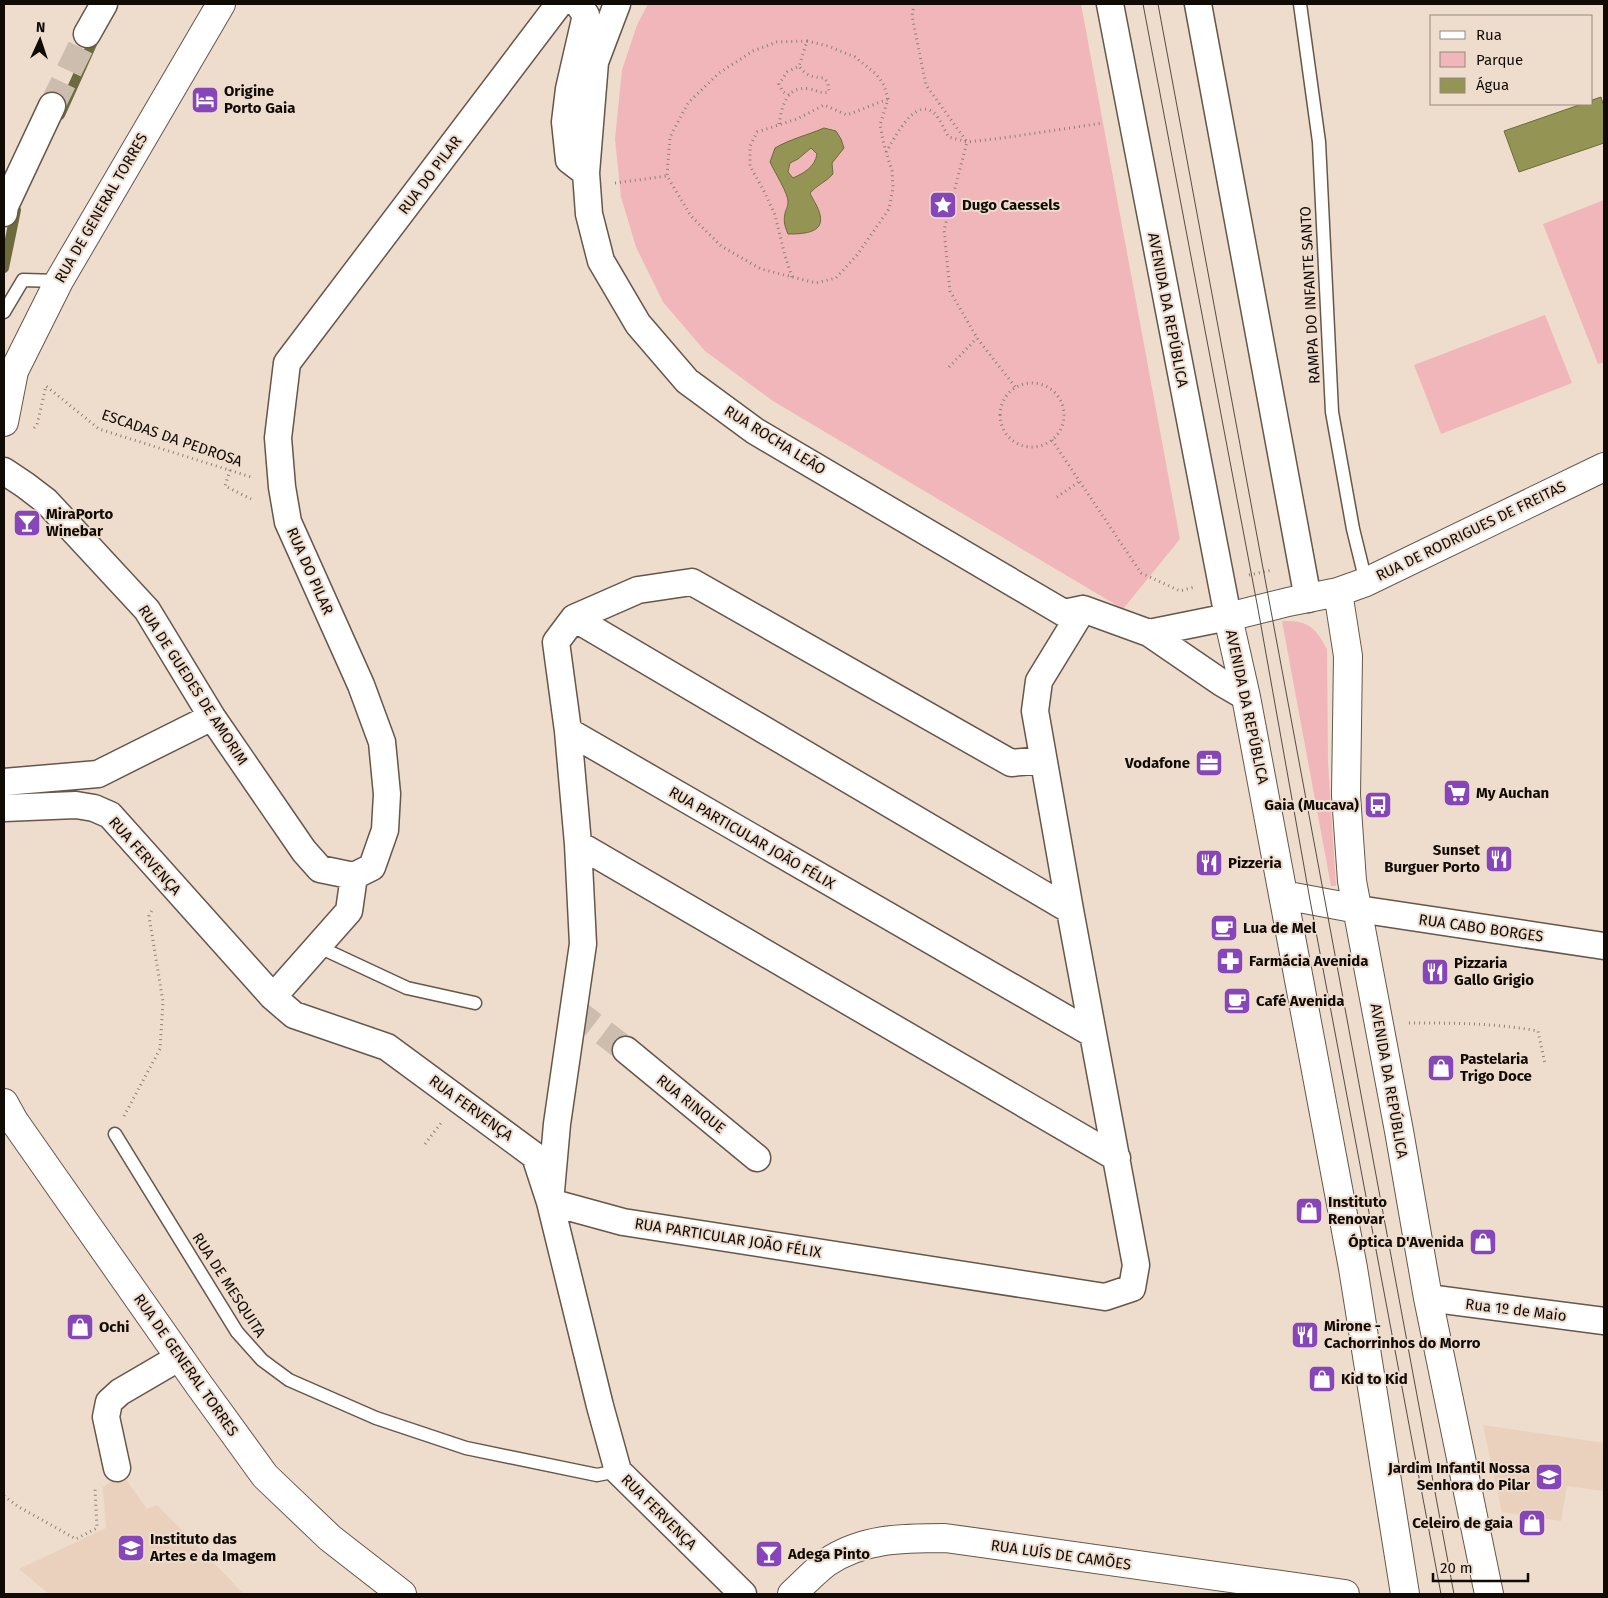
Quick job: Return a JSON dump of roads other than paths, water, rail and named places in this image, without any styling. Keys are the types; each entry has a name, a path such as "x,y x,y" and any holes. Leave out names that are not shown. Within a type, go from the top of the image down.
{"main road":[{"name":"RUA DE GENERAL TORRES","path":"4,422 14,370 58,281 221,4"},
{"name":"RUA DE RODRIGUES DE FREITAS","path":"1338,592 1366,582 1604,467"},
{"name":"AVENIDA DA REPÚBLICA","path":"1405,1594 1353,1268 1246,697 1228,617 1338,592 1348,656 1346,795 1352,881 1428,1298 1489,1594"},
{"path":"1283,895 1358,909"},
{"name":"RUA DE GENERAL TORRES","path":"4,1103 14,1121 266,1476 330,1538 402,1594"},
{"name":"RUA LUÍS DE CAMÕES","path":"792,1594 826,1563 852,1548 878,1541 908,1538 945,1538 1345,1594"}],"street":[{"path":"88,34 104,4"},
{"name":"RUA DO PILAR","path":"354,876 372,867 386,830 387,794 382,742 361,686 288,522 282,487 278,438 287,363 559,4"},
{"path":"578,4 586,15 568,89 565,122 569,160 586,173"},
{"name":"RUA ROCHA LEÃO","path":"617,4 595,62 586,173 589,214 601,261 638,324 687,381 754,430 1064,613 1083,609 1149,634 1246,697"},
{"name":"AVENIDA DA REPÚBLICA","path":"1110,4 1228,617"},
{"path":"1198,4 1308,599"},
{"path":"4,213 5,206 52,106"},
{"name":"RUA DE GUEDES DE AMORIM","path":"4,471 46,502 147,610 212,717 304,851 320,869 354,876"},
{"path":"550,1202 557,1124 583,944 578,844 568,731 556,642 574,618 638,590 692,582 1011,764 1043,760"},
{"name":"RUA PARTICULAR JOÃO FÉLIX","path":"550,1202 623,1222 1105,1297 1132,1288 1136,1265 1035,711 1039,681 1083,609"},
{"path":"1149,634 1228,617"},
{"path":"574,618 1070,910"},
{"path":"16,781 98,774 212,717"},
{"name":"RUA PARTICULAR JOÃO FÉLIX","path":"568,731 1093,1034"},
{"name":"RUA FERVENÇA","path":"4,808 76,805 94,808 110,815 273,997 294,1015 387,1047 536,1156 550,1202 600,1406 618,1471 743,1594"},
{"path":"578,844 1117,1158"},
{"path":"273,997 349,910 354,876"},
{"name":"RUA CABO BORGES","path":"1358,909 1604,946"},
{"name":"RUA RINQUE","path":"626,1050 757,1158"},
{"name":"Rua 1º de Maio","path":"1428,1298 1604,1321"},
{"path":"117,1468 106,1416 109,1402 120,1392 180,1357"}],"lane":[{"name":"RAMPA DO INFANTE SANTO","path":"1300,4 1319,142 1332,412 1353,529 1366,582"},
{"path":"4,312 23,280 58,281"},
{"path":"317,946 407,988 474,1003"},
{"name":"RUA DE MESQUITA","path":"115,1134 237,1332 262,1360 288,1380 376,1418 466,1448 597,1475 618,1471"}],"water":[{"path":"1601,97 1604,107 1604,143 1519,172 1504,131 1579,105 1593,105 1593,100"},
{"path":"824,128 836,131 844,148 832,163 833,174 810,193 821,221 819,226 810,232 788,234 784,219 788,199 770,162 775,148","holes":["811,148 817,154 814,163 805,172 793,178 788,172 790,163"]}],"waterway":[{"path":"60,115 96,35"},
{"path":"4,268 16,210"}],"tunnel":[{"path":"52,106 87,34"},
{"path":"573,1009 626,1050"}],"tram line":[{"path":"1143,4 1258,609 1310,900 1441,1594"},
{"path":"1158,4 1454,1594"}],"place":[{"name":"Origine Porto Gaia","path":"205,100"},
{"name":"Dugo Caessels","path":"943,205"},
{"name":"MiraPorto Winebar","path":"27,523"},
{"name":"Vodafone","path":"1209,763"},
{"name":"My Auchan","path":"1457,793"},
{"name":"Gaia (Mucava)","path":"1378,805"},
{"name":"Sunset Burguer Porto","path":"1499,859"},
{"name":"Pizzeria","path":"1209,863"},
{"name":"Lua de Mel","path":"1224,928"},
{"name":"Farmácia Avenida","path":"1230,961"},
{"name":"Pizzaria Gallo Grigio","path":"1435,972"},
{"name":"Café Avenida","path":"1237,1001"},
{"name":"Pastelaria Trigo Doce","path":"1441,1068"},
{"name":"Instituto Renovar","path":"1309,1211"},
{"name":"Óptica D'Avenida","path":"1483,1242"},
{"name":"Ochi","path":"80,1327"},
{"name":"Mirone - Cachorrinhos do Morro","path":"1305,1335"},
{"name":"Kid to Kid","path":"1322,1379"},
{"name":"Jardim Infantil Nossa Senhora do Pilar","path":"1549,1477"},
{"name":"Celeiro de gaia","path":"1532,1523"},
{"name":"Instituto das Artes e da Imagem","path":"131,1548"},
{"name":"Adega Pinto","path":"769,1554"}]}
